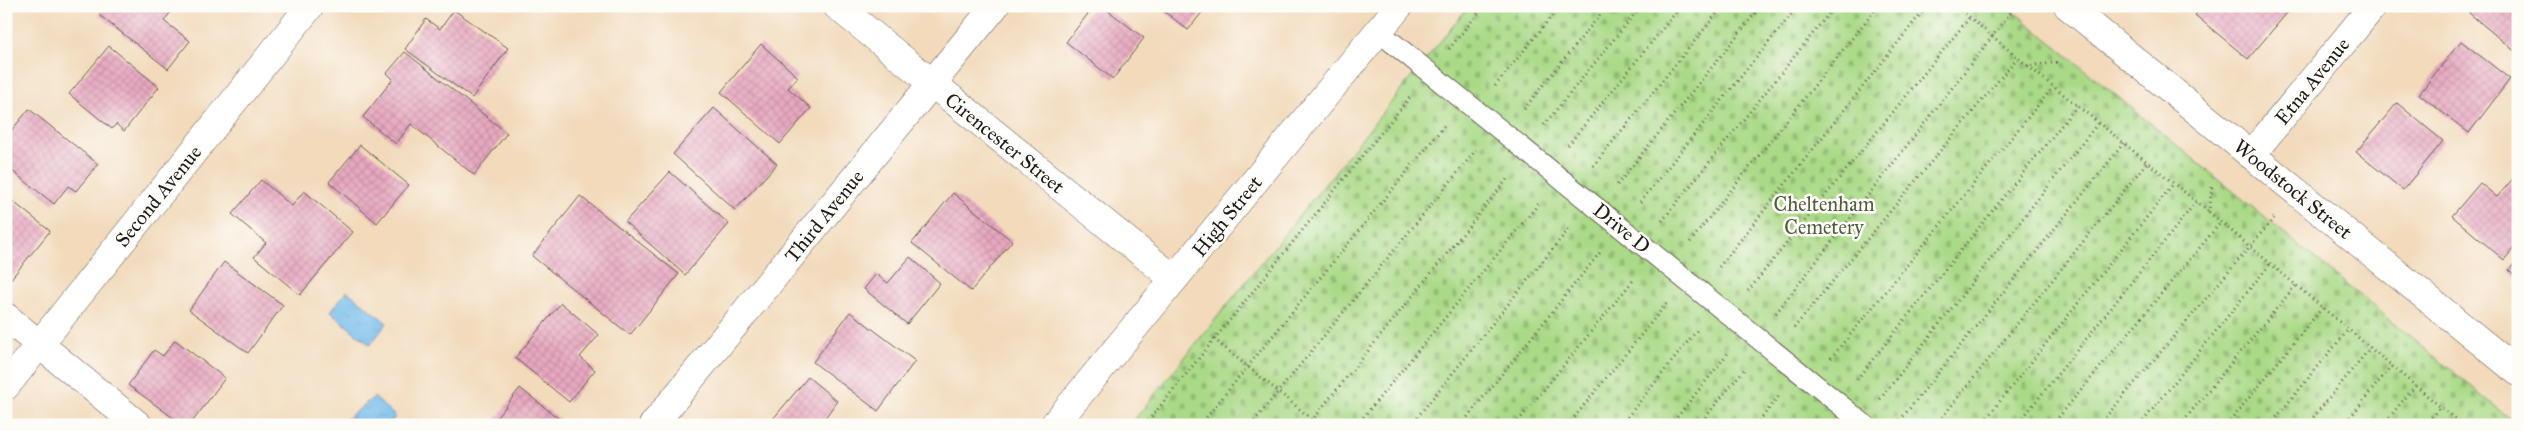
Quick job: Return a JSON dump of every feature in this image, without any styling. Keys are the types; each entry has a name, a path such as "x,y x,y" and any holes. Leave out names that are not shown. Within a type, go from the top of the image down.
{"street":[{"name":"Second Avenue","path":"6,386 310,6"},
{"name":"Cirencester Street","path":"837,6 1174,279"},
{"name":"Third Avenue","path":"653,425 995,6"},
{"name":"High Street","path":"1054,425 1399,6"},
{"name":"Woodstock Street","path":"2068,6 2518,372"},
{"name":"Etna Avenue","path":"2251,155 2373,6"},
{"path":"6,316 138,425"}],"lane":[{"name":"Drive D","path":"1378,31 1864,424"}],"path":[{"path":"1145,425 1484,6"},
{"path":"1200,425 1470,105 1560,6"},
{"path":"1251,425 1607,6"},
{"path":"1308,425 1641,6"},
{"path":"1561,179 1681,6"},
{"path":"1357,425 1561,179 1723,6"},
{"path":"1411,425 1761,6"},
{"path":"1461,425 1798,6"},
{"path":"1515,425 1835,6"},
{"path":"1670,267 1878,6"},
{"path":"1568,425 1693,285 1927,6"},
{"path":"1953,6 1960,8 2017,58 2174,183 2462,425"},
{"path":"1699,425 2016,6"},
{"path":"1621,425 1723,310 1970,17"},
{"path":"1671,425 1761,341 2017,58"},
{"path":"2028,66 2061,62"},
{"path":"1756,425 1806,377 2053,86"},
{"path":"1838,403 2077,106"},
{"path":"1864,424 2098,123"},
{"path":"1896,425 2124,143"},
{"path":"1936,425 2147,162"},
{"path":"1981,425 2174,183"},
{"path":"2209,212 2212,187"},
{"path":"2100,425 2296,191"},
{"path":"2018,425 2196,202"},
{"path":"2052,425 2221,222"},
{"path":"2140,425 2270,264"},
{"path":"2180,425 2296,286"},
{"path":"2227,425 2322,308"},
{"path":"2270,425 2348,330"},
{"path":"1214,340 1319,425"},
{"path":"2308,425 2370,348"},
{"path":"2344,425 2391,366"},
{"path":"2383,425 2415,386"},
{"path":"2425,425 2440,407"}],"green space":[{"name":"Cheltenham Cemetery","path":"1469,6 2007,6 2518,425 1130,425"}],"water":[{"path":"347,291 387,323 370,345 330,312"},
{"path":"374,397 396,417 386,425 339,425"}],"building":[{"path":"107,6 175,6 164,21 190,41 168,69 99,15"},
{"path":"1094,6 1102,6 1144,38 1113,79 1066,42"},
{"path":"1157,6 1207,6 1188,30"},
{"path":"2203,6 2279,6 2287,13 2248,59 2195,15"},
{"path":"2475,6 2518,6 2518,54 2469,13"},
{"path":"454,10 508,48 472,98 405,49 426,19 440,29"},
{"path":"2461,41 2510,79 2469,133 2419,94"},
{"path":"761,44 798,77 788,88 811,108 780,144 721,92"},
{"path":"109,46 159,87 124,131 116,124 112,129 69,94"},
{"path":"405,52 507,133 474,175 411,124 396,144 363,117 393,79 387,73"},
{"path":"2397,103 2443,141 2403,190 2356,152"},
{"path":"714,108 777,164 735,210 673,154"},
{"path":"29,109 98,164 76,191 68,186 54,204 6,166 6,137"},
{"path":"360,145 409,185 377,223 329,182"},
{"path":"670,172 729,224 685,275 625,222"},
{"path":"2518,173 2518,243 2504,260 2452,216 2480,183 2497,197"},
{"path":"261,180 292,206 304,191 353,232 300,295 254,257 266,243 232,214"},
{"path":"953,193 1012,241 971,291 912,243"},
{"path":"6,196 50,231 10,280 6,277"},
{"path":"580,196 679,274 630,335 532,256"},
{"path":"910,257 940,283 907,324 864,289 876,274 888,283"},
{"path":"2518,260 2518,278 2509,270"},
{"path":"224,262 283,305 248,353 189,310"},
{"path":"561,303 599,335 580,357 595,370 569,402 515,358"},
{"path":"850,312 915,361 878,411 813,362"},
{"path":"175,340 225,378 190,425 183,425 128,385 154,350 163,356"},
{"path":"808,377 837,401 820,425 768,425"},
{"path":"520,388 567,425 491,425"}]}
